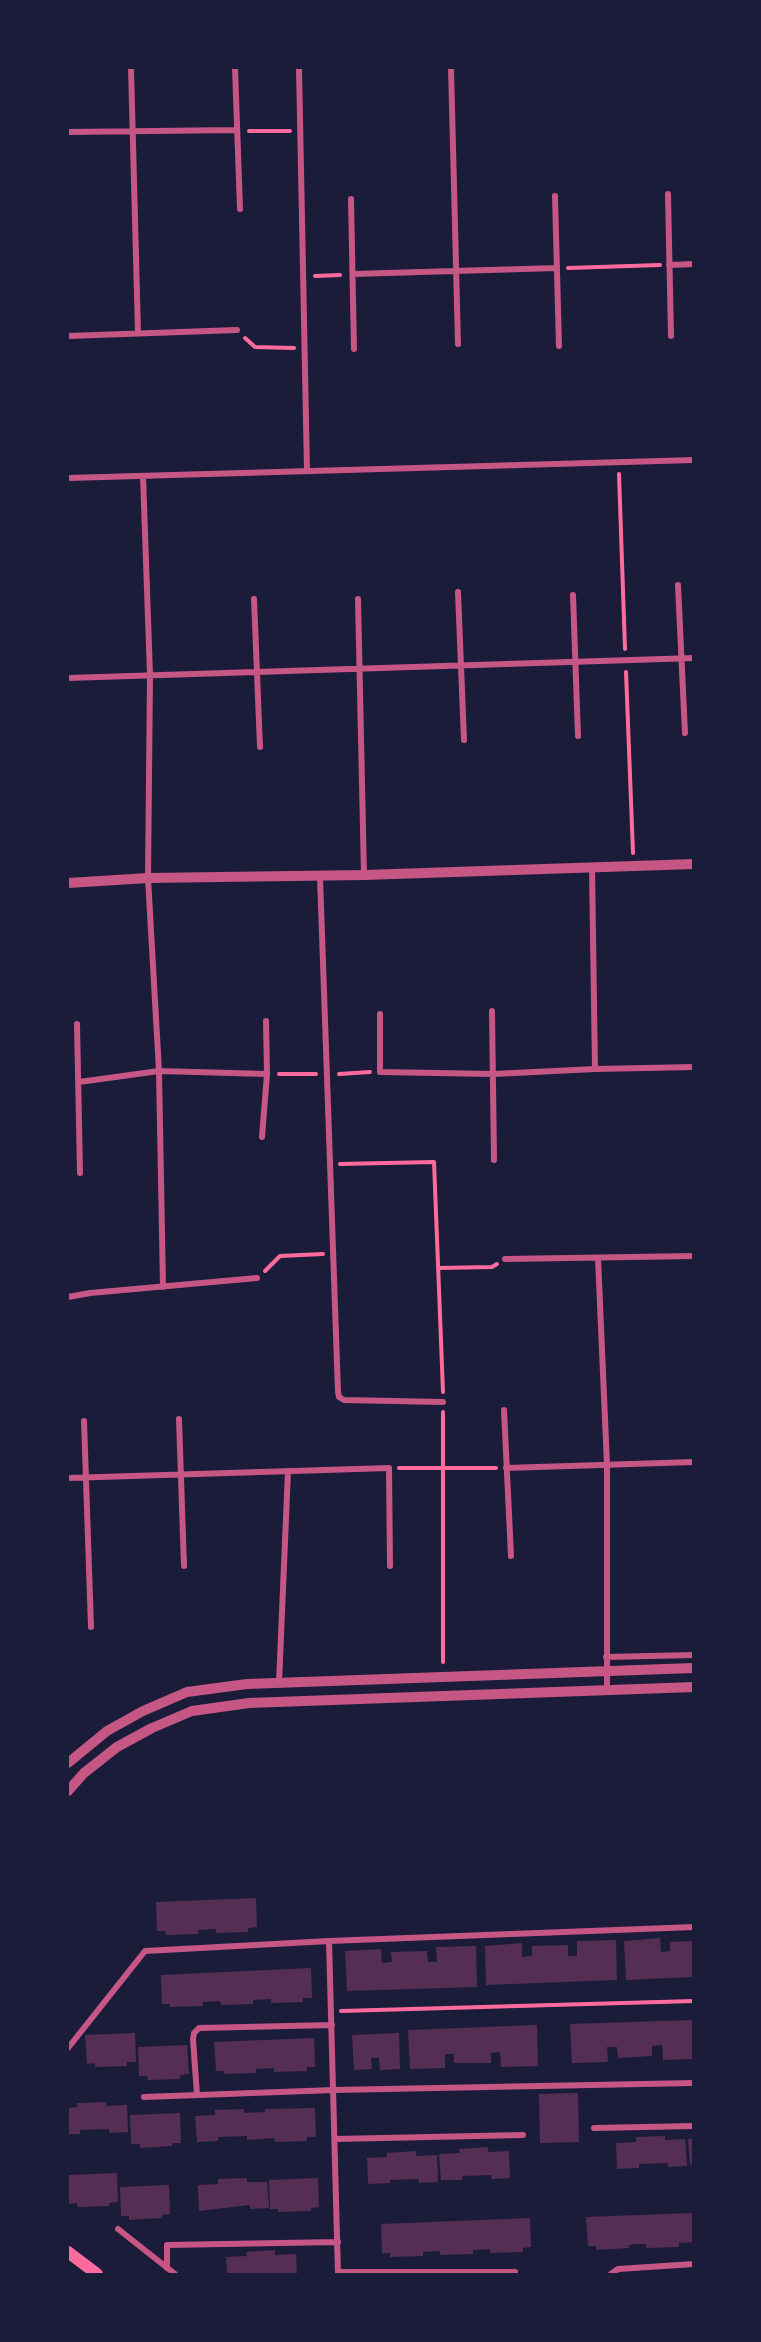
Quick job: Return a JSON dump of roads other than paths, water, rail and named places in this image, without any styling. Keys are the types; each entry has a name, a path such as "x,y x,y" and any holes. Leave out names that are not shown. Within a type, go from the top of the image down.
{"main road":[{"path":"68,2252 97,2274"}],"street":[{"path":"131,68 138,332"},
{"path":"235,68 240,209"},
{"path":"299,68 306,471"},
{"path":"450,68 458,344"},
{"path":"68,132 237,130"},
{"path":"668,195 670,336"},
{"path":"555,196 559,346"},
{"path":"351,199 354,350"},
{"path":"669,265 693,264"},
{"path":"353,274 557,268"},
{"path":"68,336 237,330"},
{"path":"68,478 693,460"},
{"path":"143,476 150,675 148,878 159,1071 163,1287"},
{"path":"678,585 685,733"},
{"path":"458,592 464,740"},
{"path":"573,595 579,736"},
{"path":"254,599 260,747"},
{"path":"358,599 364,875"},
{"path":"68,678 693,658"},
{"path":"68,883 148,878 364,875 693,864"},
{"path":"592,867 595,1069"},
{"path":"320,876 339,1397 344,1400 443,1402"},
{"path":"492,1011 494,1160"},
{"path":"380,1014 380,1072 494,1074 693,1067"},
{"path":"262,1137 267,1074 266,1021"},
{"path":"77,1024 80,1173"},
{"path":"79,1082 159,1071 267,1074"},
{"path":"505,1259 693,1256"},
{"path":"598,1258 607,1465 607,1690"},
{"path":"68,1297 257,1278"},
{"path":"504,1410 511,1556"},
{"path":"179,1419 184,1566"},
{"path":"84,1421 88,1477 91,1627"},
{"path":"506,1468 693,1462"},
{"path":"68,1478 389,1468 390,1566"},
{"path":"279,1683 288,1471"},
{"path":"606,1657 693,1655"},
{"path":"68,1763 107,1731 143,1710 187,1692 247,1684 693,1668"},
{"path":"312,1682 314,1701"},
{"path":"68,1791 84,1773 117,1747 152,1728 192,1711 249,1703 693,1687"},
{"path":"68,2048 145,1951 329,1941 693,1927"},
{"path":"329,1941 338,2273 516,2272"},
{"path":"197,2095 193,2039 194,2033 199,2028 332,2025"},
{"path":"144,2097 334,2090 693,2083"},
{"path":"594,2128 693,2126"},
{"path":"335,2139 523,2135"},
{"path":"118,2229 175,2274"},
{"path":"167,2268 167,2246 338,2242"},
{"path":"611,2274 618,2269 693,2264"}]}
